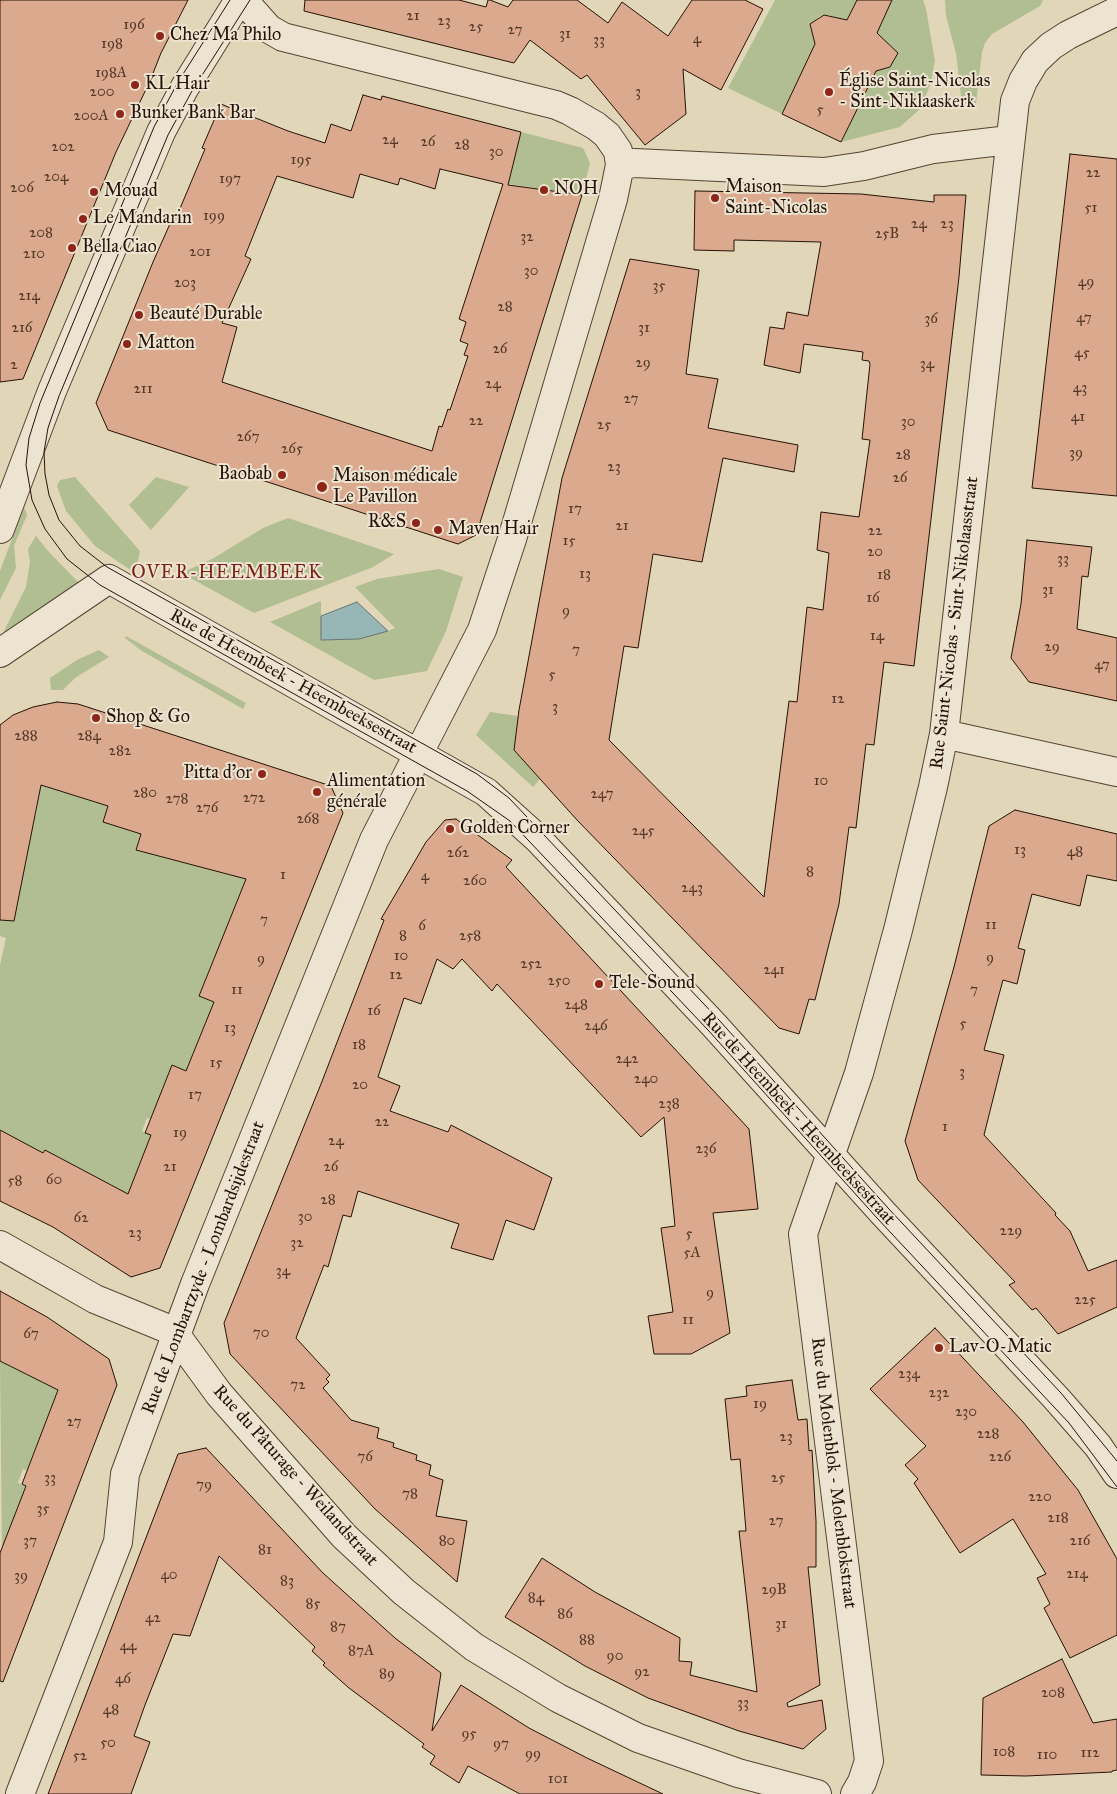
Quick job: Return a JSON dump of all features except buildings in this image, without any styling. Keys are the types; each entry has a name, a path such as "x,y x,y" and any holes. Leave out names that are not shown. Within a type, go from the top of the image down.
{"street":[{"path":"0,529 9,476 52,391 161,132 185,87 239,0"},
{"path":"243,0 269,29 283,37 556,105 570,111 596,126 607,135 618,151 620,165 635,163 824,172 858,167 933,149 1009,140"},
{"name":"Rue Saint-Nicolas - Sint-Nikolaasstraat","path":"830,1153 859,1073 898,930 934,787 944,734 1005,195 1009,140 1015,101 1022,81 1035,61 1068,35 1117,11"},
{"name":"Rue de Lombartzyde - Lombardsijdestraat","path":"20,1794 118,1542 125,1474 176,1335 374,840 482,630 512,539 613,199 620,165"},
{"name":"Rue de Heembeek - Heembeeksestraat","path":"0,653 109,579 486,792 537,838 714,1025 1056,1398 1098,1446 1117,1474"},
{"path":"944,734 1117,772"},
{"name":"Rue du Molenblok - Molenblokstraat","path":"830,1153 802,1234 869,1761 862,1782 855,1794"},
{"name":"Rue du Pâturage - Weilandstraat","path":"0,1245 95,1299 166,1328 176,1335 219,1394 344,1536 404,1592 455,1634 515,1674 638,1738 738,1773 816,1794"}],"green space":[{"path":"775,0 857,0 846,22 828,15 820,16 814,22 812,31 817,42 782,114 728,88"},
{"path":"891,0 923,0 935,61 930,85 921,108 900,127 841,142 876,71 890,67 896,57 894,49 889,44 874,38"},
{"path":"945,0 1043,0 1040,6 992,34 985,43 982,52 976,103 962,104 956,53 946,16"},
{"path":"521,132 583,148 590,163 582,195 508,184"},
{"path":"75,477 140,551 135,573 95,546 66,511 57,486 60,480"},
{"path":"156,477 189,487 151,530 129,505"},
{"path":"24,507 27,515 14,546 16,568 0,600 0,571"},
{"path":"288,518 394,554 373,567 254,613 185,575 188,570 214,558 263,528"},
{"path":"36,536 81,585 3,633 26,587 30,562 28,549"},
{"path":"439,569 463,577 446,631 427,671 374,680 270,622 321,601 321,640 359,639 388,631 395,628 355,587 377,579"},
{"path":"126,636 246,703 243,709 142,651 125,638"},
{"path":"99,650 109,657 75,678 63,690 51,690 50,678 77,660"},
{"path":"490,712 518,716 514,750 540,779 533,787 476,735"},
{"path":"20,765 95,786 91,801 118,809 143,827 136,850 261,848 228,924 249,933 213,960 199,996 214,1002 186,1071 172,1066 158,1100 158,1122 147,1118 142,1131 152,1136 136,1174 127,1220 84,1171 45,1150 39,1161 0,1130 0,965 6,938 0,936 0,885 16,812 36,816 38,801 18,797"},
{"path":"0,1361 32,1377 35,1373 58,1390 27,1470 23,1469 18,1483 26,1486 2,1549"}],"water":[{"path":"357,602 388,631 359,639 321,640 321,616"}],"tram line":[{"path":"230,0 178,82 154,127 40,403 29,438 26,465 32,500 45,529 67,559 100,585 467,791 510,821 708,1030 877,1218 1069,1423 1117,1487"},
{"path":"250,0 192,91 168,135 59,396 48,428 44,452 45,474 49,495 59,520 80,546 107,567 477,774 509,798 719,1020 888,1208 1061,1393 1117,1461"}],"place":[{"name":"Chez Ma Philo","path":"160,36"},
{"name":"KL Hair","path":"135,85"},
{"name":"Église Saint-Nicolas - Sint-Niklaaskerk","path":"829,92"},
{"name":"Bunker Bank Bar","path":"120,114"},
{"name":"NOH","path":"544,190"},
{"name":"Mouad","path":"94,192"},
{"name":"Maison Saint-Nicolas","path":"715,198"},
{"name":"Le Mandarin","path":"83,219"},
{"name":"Bella Ciao","path":"72,248"},
{"name":"Beauté Durable","path":"139,315"},
{"name":"Matton","path":"127,344"},
{"name":"Baobab","path":"282,475"},
{"name":"Maison médicale Le Pavillon","path":"322,487"},
{"name":"R&S","path":"416,523"},
{"name":"Maven Hair","path":"438,530"},
{"name":"Shop & Go","path":"96,718"},
{"name":"Pitta d'or","path":"262,774"},
{"name":"Alimentation générale","path":"317,792"},
{"name":"Golden Corner","path":"450,829"},
{"name":"Tele-Sound","path":"599,984"},
{"name":"Lav-O-Matic","path":"939,1348"}],"district":[{"name":"OVER-HEEMBEEK","path":"227,573"}]}
